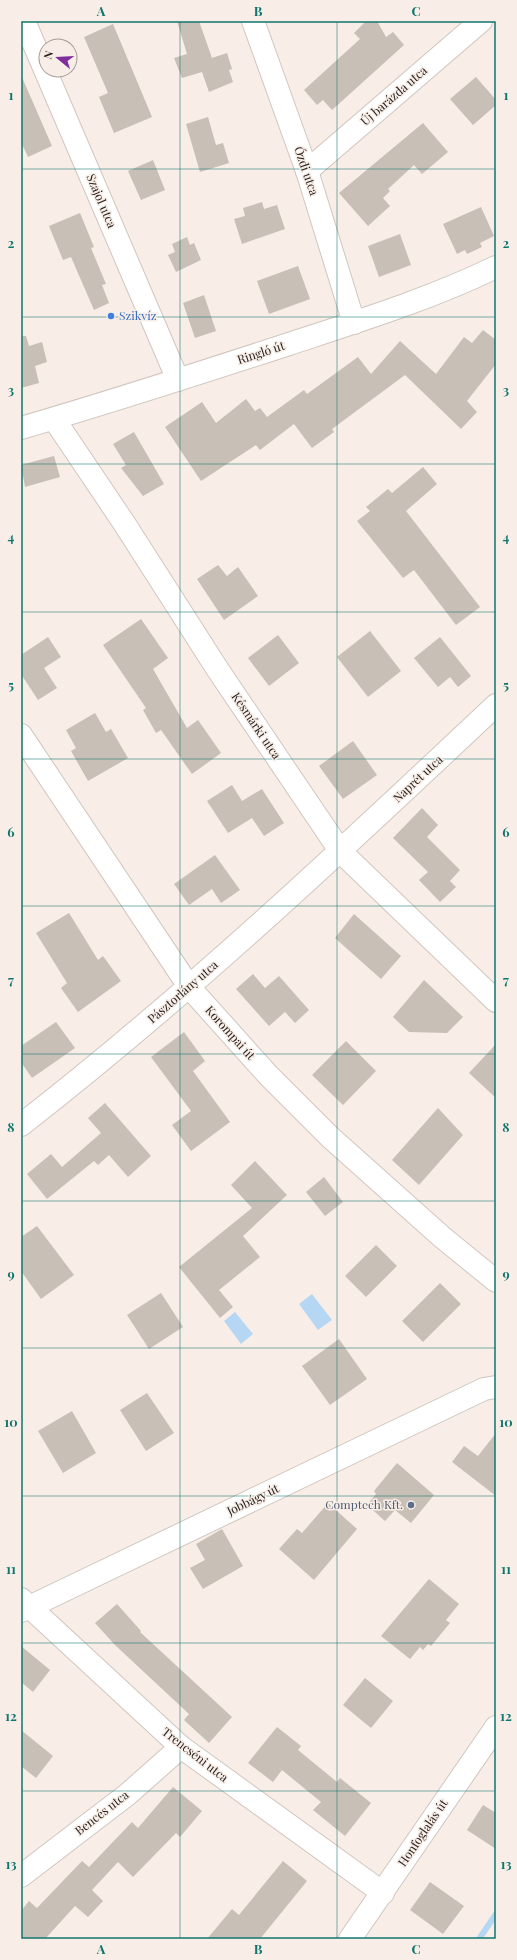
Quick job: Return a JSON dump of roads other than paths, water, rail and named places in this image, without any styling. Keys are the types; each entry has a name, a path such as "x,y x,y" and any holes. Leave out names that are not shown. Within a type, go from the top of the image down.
{"street":[{"name":"Szajol utca","path":"24,21 178,380"},
{"name":"Ózdi utca","path":"253,21 307,171 354,323"},
{"name":"Új barázda utca","path":"307,171 480,21"},
{"name":"Ringló út","path":"21,428 178,380 354,323 455,287 496,267"},
{"name":"Késmárki utca","path":"54,419 124,523 218,670 340,852 496,1001"},
{"name":"Naprét utca","path":"340,852 496,705"},
{"name":"Korompai út","path":"21,735 190,988 268,1075 330,1137 442,1237 496,1281"},
{"name":"Pásztorlány utca","path":"21,1125 190,988 340,852"},
{"name":"Jobbágy út","path":"23,1606 492,1384"},
{"name":"Trencséni utca","path":"23,1606 181,1747 383,1893"},
{"name":"Honfoglalás út","path":"350,1939 496,1727"},
{"name":"Bencés utca","path":"21,1876 128,1794 181,1747"}],"water":[{"path":"312,1294 332,1320 318,1330 299,1304"},
{"path":"235,1312 253,1334 241,1344 224,1321"}],"waterway":[{"path":"479,1939 496,1914"}],"place":[{"name":"Szikvíz","path":"111,316"},
{"name":"Comptech Kft.","path":"411,1505"}]}
